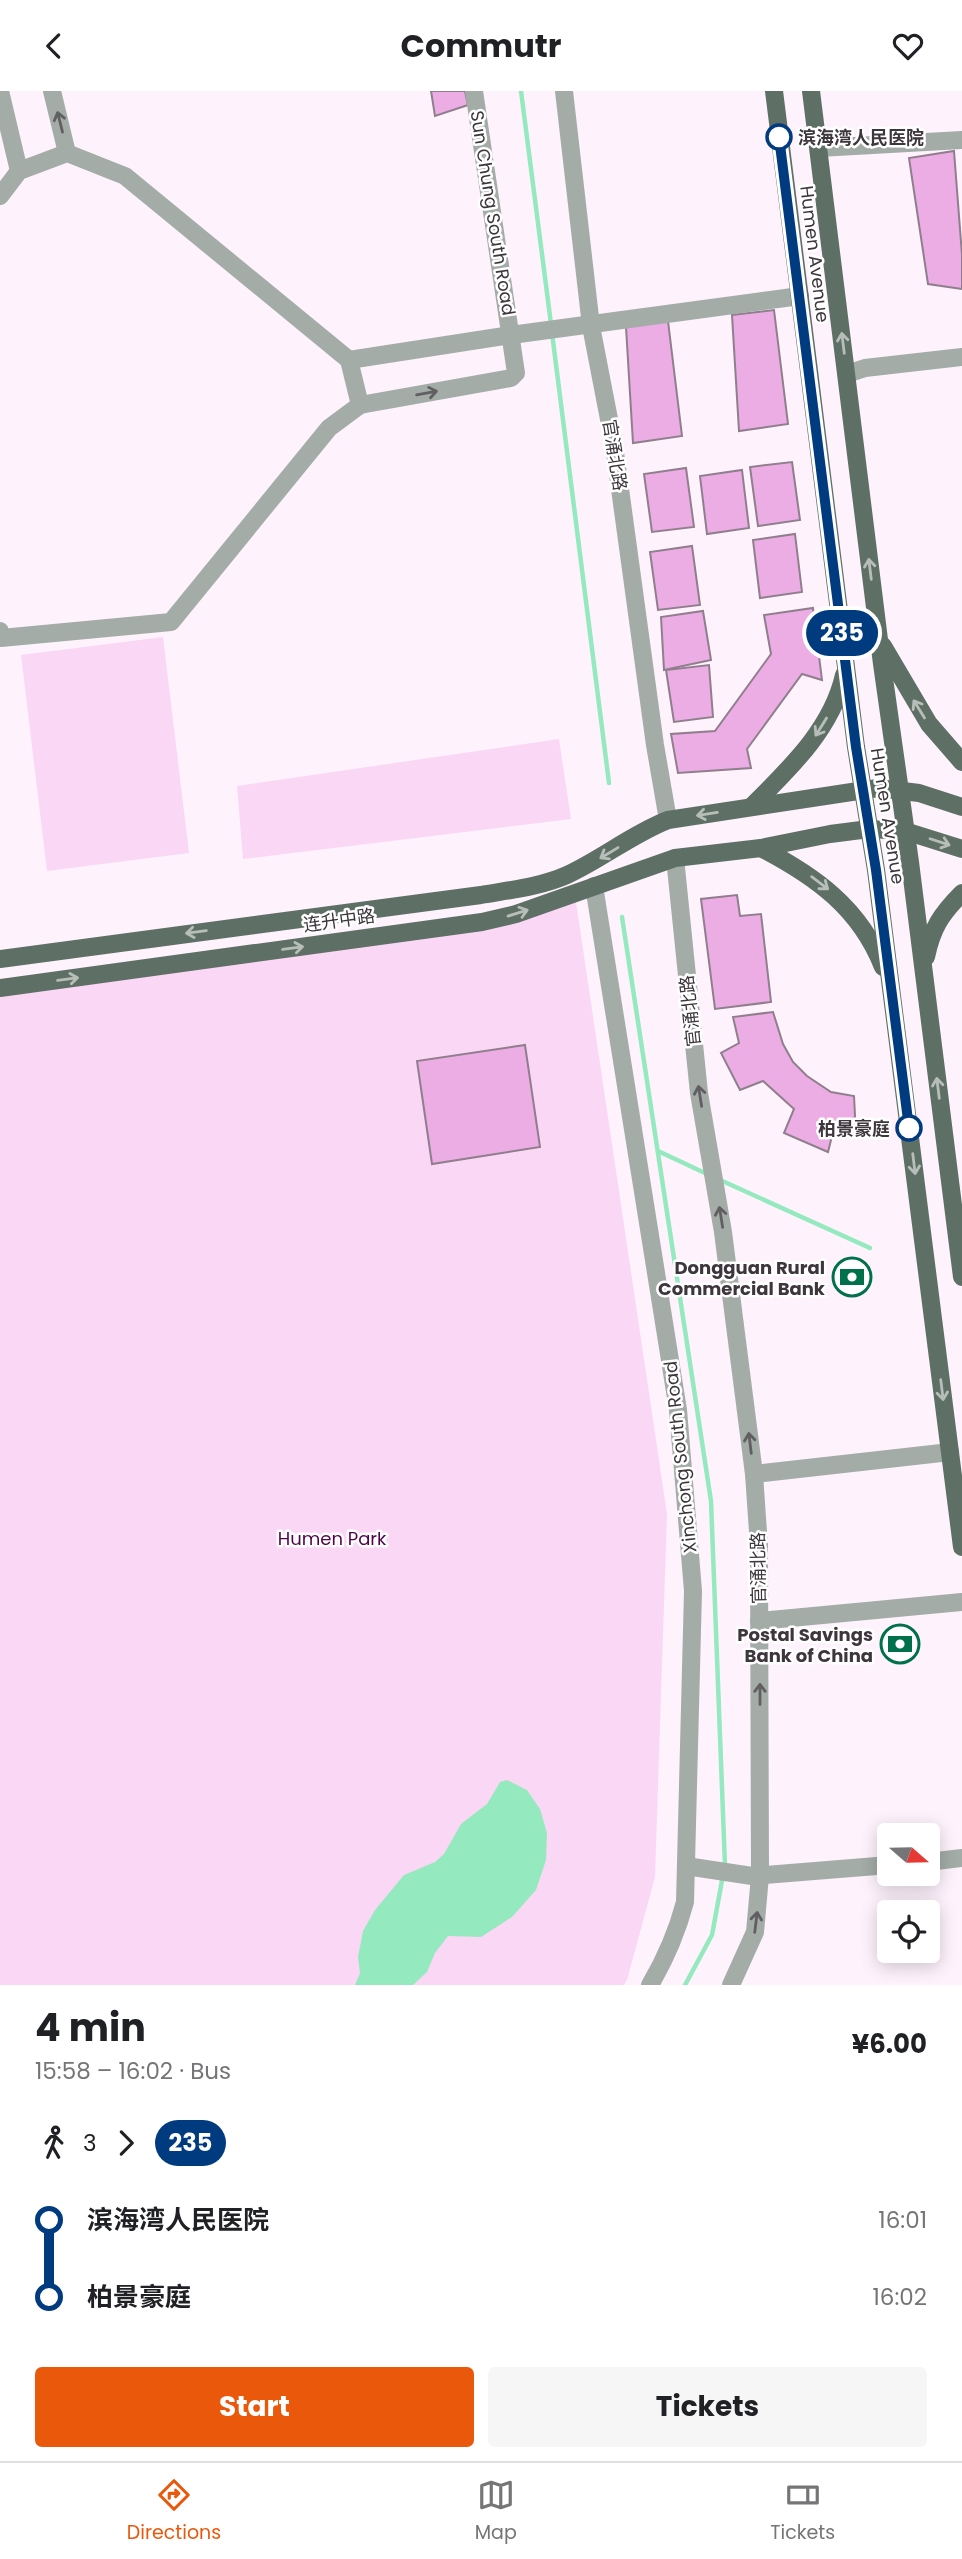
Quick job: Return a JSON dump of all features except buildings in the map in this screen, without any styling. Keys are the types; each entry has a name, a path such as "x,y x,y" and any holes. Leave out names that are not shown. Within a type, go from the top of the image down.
{"main road":[{"name":"Humen Avenue","path":"774,91 962,1546"},
{"name":"Humen Avenue","path":"811,91 878,636 962,1277"},
{"path":"878,636 929,724 962,761"},
{"path":"751,807 785,773 820,731 839,696 846,664"},
{"name":"连升中路","path":"0,959 481,895 540,884 565,876 647,828 668,820 863,789 900,790 962,807"},
{"name":"连升中路","path":"0,988 482,922 516,913 675,858 761,848 830,834 869,829 905,831 962,849"},
{"path":"761,848 800,868 830,891 855,918 876,950 891,986"},
{"path":"923,971 931,933 945,910 962,893"}],"street":[{"path":"0,91 19,171"},
{"path":"52,91 67,153"},
{"name":"Sun Chung South Road","path":"360,405 511,378 516,373 520,334 474,91"},
{"name":"官涌北路","path":"564,91 584,327 614,445 655,745 668,820"},
{"path":"819,148 962,139"},
{"path":"0,196 19,171 67,153 125,176 349,360 360,405 329,428 172,622 1,638 0,631"},
{"path":"349,360 800,296"},
{"path":"847,374 865,368 962,357"},
{"name":"官涌北路","path":"675,858 699,1093 716,1190 754,1473 759,1546 760,1621 751,1875 755,1932 732,1985"},
{"name":"Xinchong South Road","path":"594,886 678,1410 694,1591 693,1867 677,1931 650,1985"},
{"path":"754,1473 950,1452"},
{"path":"760,1621 962,1602"},
{"path":"940,1861 962,1858"},
{"path":"693,1867 751,1875 877,1866"}],"green space":[{"path":"163,637 189,853 47,871 21,655"},
{"path":"559,739 571,819 243,859 237,786"},
{"name":"Humen Park","path":"576,902 667,1514 655,1877 627,1980 624,1985 0,1985 0,982"}],"shaded area":[{"path":"507,1780 527,1790 540,1809 547,1833 546,1860 536,1890 512,1917 481,1937 448,1936 435,1953 427,1972 413,1985 355,1985 360,1973 358,1957 363,1931 375,1910 404,1875 435,1862 444,1854 461,1824 487,1804 500,1782"}],"waterway":[{"path":"521,91 551,324"},
{"path":"552,333 609,783"},
{"path":"622,917 711,1501 725,1866"},
{"path":"658,1151 707,1174"},
{"path":"718,1179 870,1248"},
{"path":"685,1985 712,1935 723,1875"}],"bus line":[{"name":"235","path":"779,137 856,747 876,870 909,1128"}],"place":[{"name":"滨海湾人民医院","path":"779,137"},
{"name":"柏景豪庭","path":"909,1128"},
{"name":"Dongguan Rural Commercial Bank","path":"852,1277"},
{"name":"Postal Savings Bank of China","path":"900,1644"}]}
